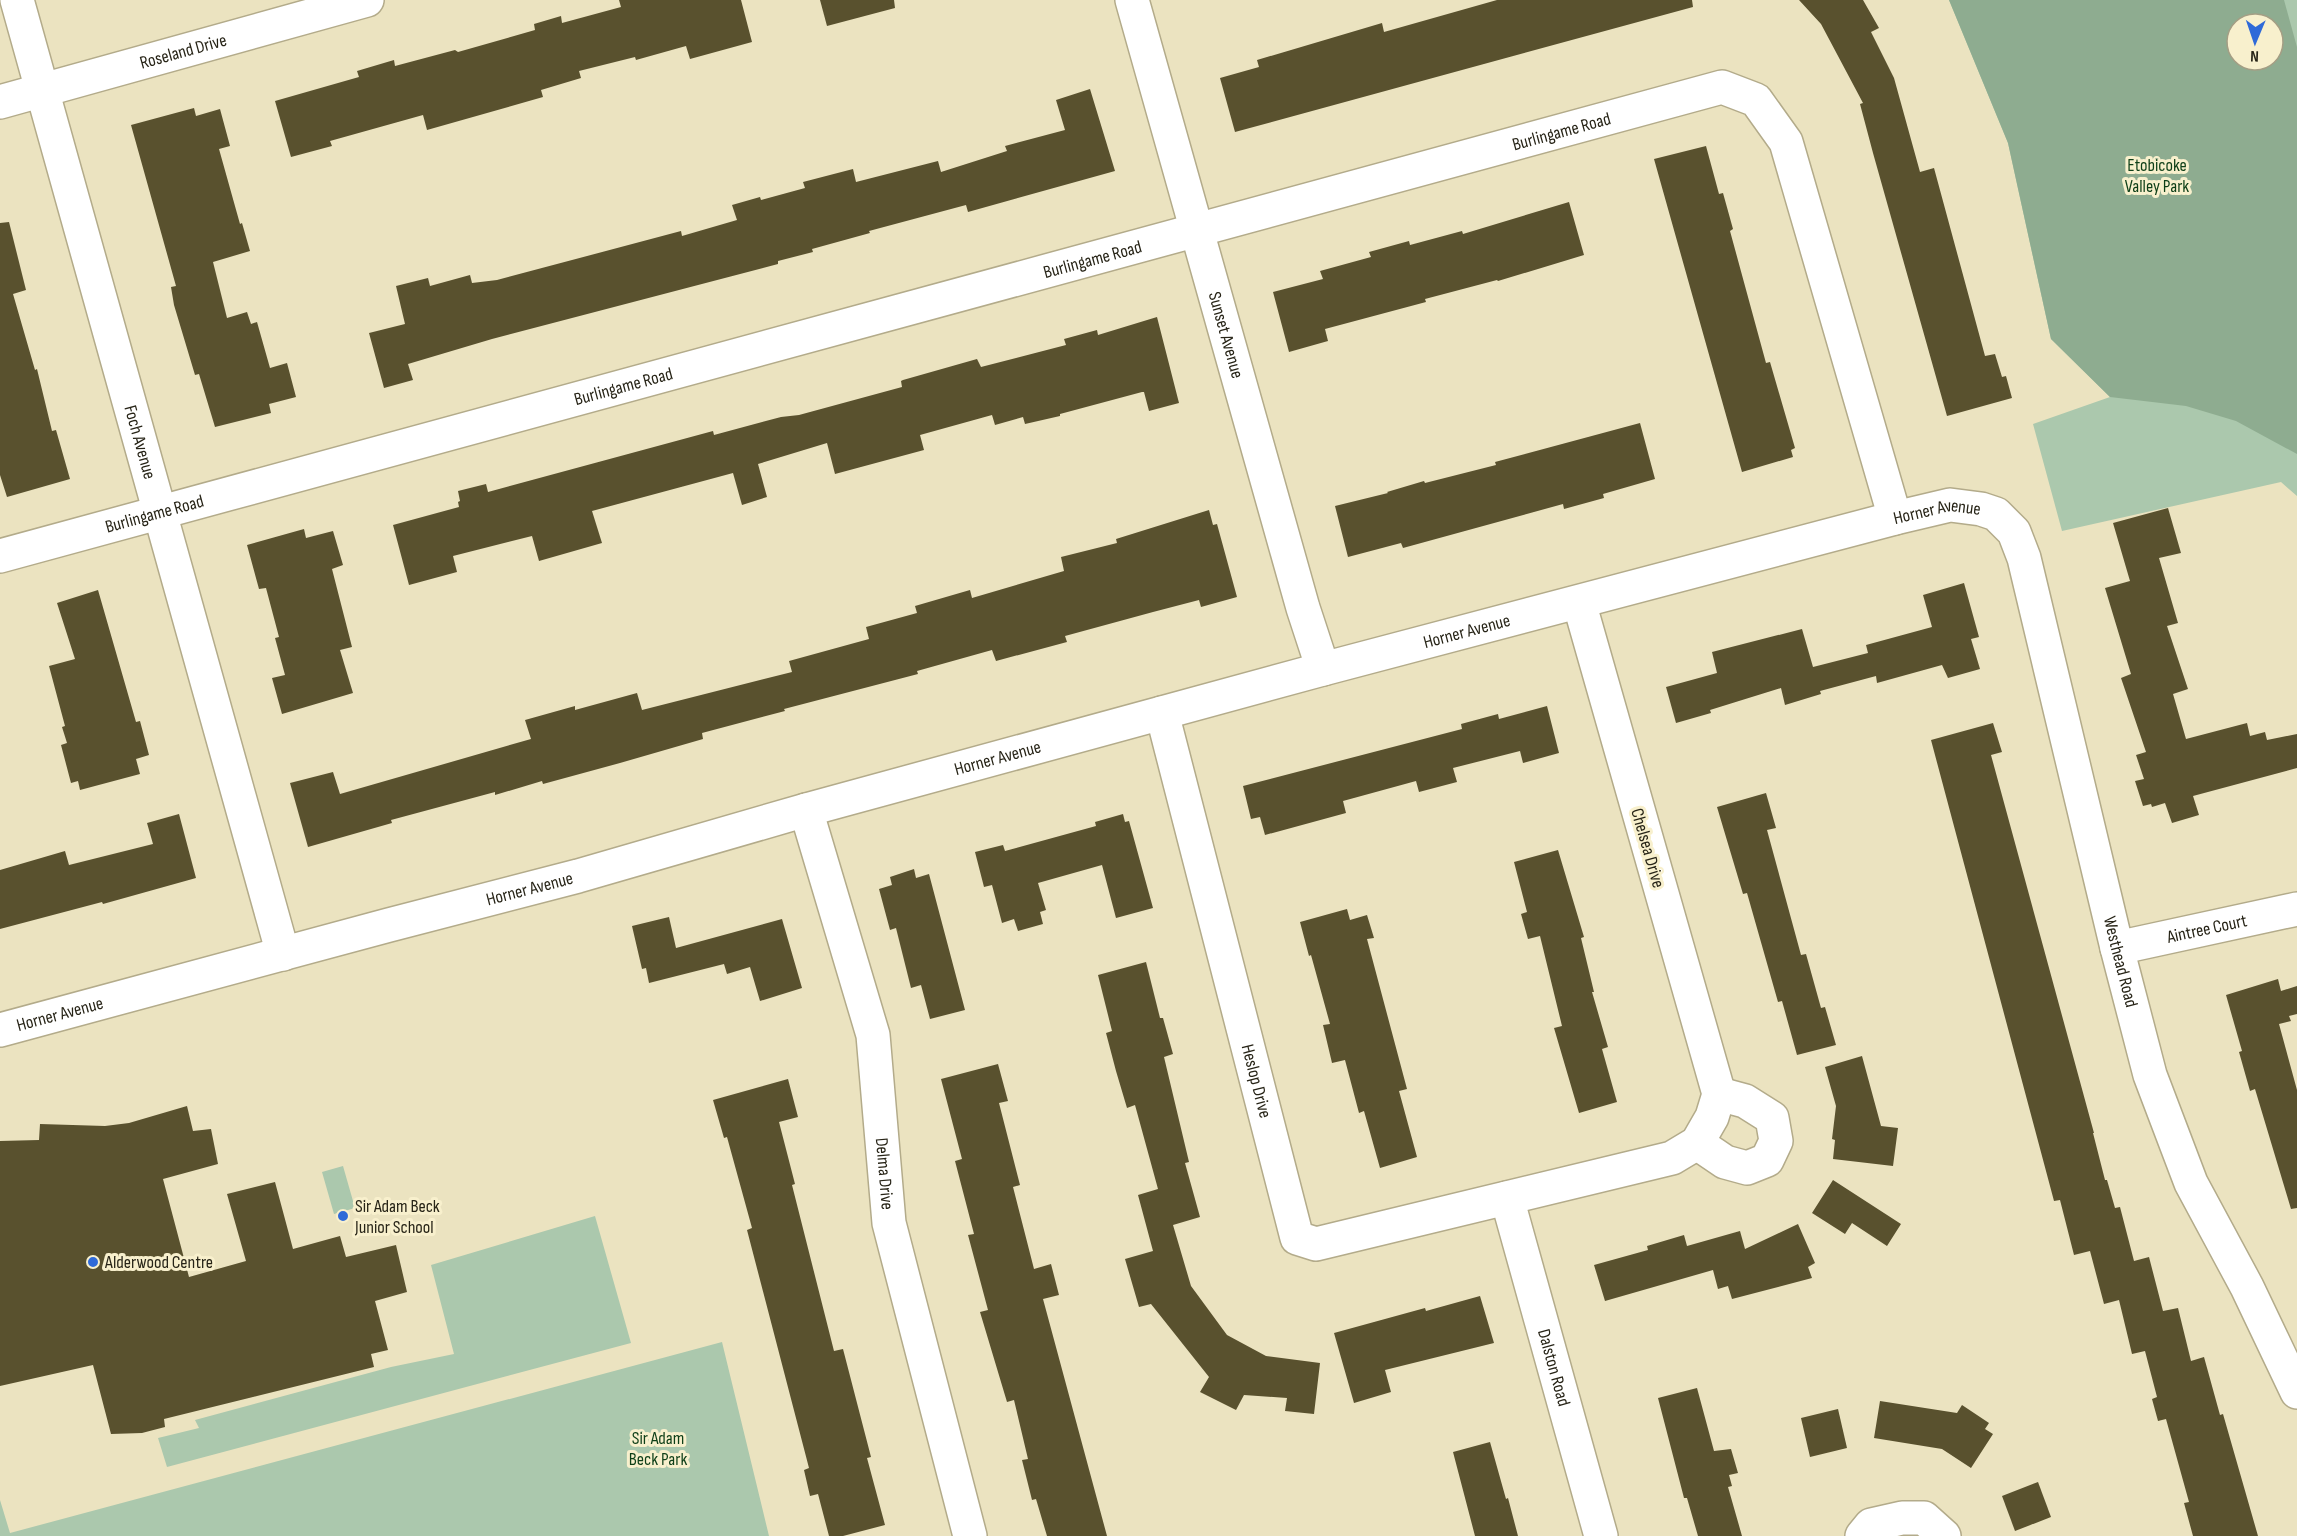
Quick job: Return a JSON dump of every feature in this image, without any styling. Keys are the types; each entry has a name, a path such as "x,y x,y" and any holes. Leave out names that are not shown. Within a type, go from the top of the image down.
{"street":[{"name":"Foch Avenue","path":"17,0 283,954"},
{"name":"Roseland Drive","path":"0,102 367,0"},
{"name":"Sunset Avenue","path":"1132,0 1303,608 1323,669"},
{"name":"Burlingame Road","path":"0,556 1722,87 1756,100 1786,142 1895,518"},
{"name":"Horner Avenue","path":"0,1030 578,876 806,810 1323,669 1895,518 1950,505 1981,509 1996,514"},
{"name":"Westhead Road","path":"1996,514 2014,532 2024,558 2117,948 2150,1075 2191,1183 2247,1287 2297,1392"},
{"name":"Chelsea Drive","path":"1579,602 1719,1094"},
{"name":"Heslop Drive","path":"1162,713 1297,1238 1316,1244 1507,1198"},
{"name":"Delma Drive","path":"806,810 873,1035 889,1223 970,1536"},
{"name":"Aintree Court","path":"2117,948 2297,909"},
{"path":"1507,1198 1672,1158 1697,1143 1712,1117 1719,1094 1745,1101 1772,1118 1776,1141 1767,1160 1747,1168 1725,1161 1697,1143"},
{"name":"Dalston Road","path":"1507,1198 1601,1536"},
{"path":"1862,1536 1871,1525 1902,1518 1924,1518 1944,1536"}],"green space":[{"name":"Etobicoke Valley Park","path":"1949,0 2297,0 2297,496 2281,482 2062,531 2033,424 2110,397 2051,339 2008,143"},
{"name":"Etobicoke Valley Park","path":"1949,0 2284,0 2297,47 2297,454 2236,421 2186,406 2110,397 2051,339 2008,143"},
{"path":"343,1166 355,1208 334,1214 322,1172"},
{"path":"595,1216 631,1343 167,1467 158,1438 199,1428 195,1420 391,1367 454,1354 431,1265"},
{"name":"Sir Adam Beck Park","path":"722,1342 769,1536 0,1536 0,1500 10,1533"}],"building":[{"path":"619,0 741,0 752,42 690,59 686,46 636,60 635,57 579,71 581,78 541,90 543,97 427,130 423,115 330,141 332,146 291,157 275,101 359,77 357,71 394,60 395,66 455,50 458,52 535,30 534,24 561,16 562,23 621,7"},
{"path":"820,0 894,0 895,8 827,26"},
{"path":"1497,0 1692,0 1693,7 1235,132 1220,78 1259,67 1257,60 1382,23 1384,32"},
{"path":"1799,0 1863,0 1879,28 1871,32 1894,78 1920,172 1934,168 1985,356 1995,354 2002,377 2006,376 2012,398 1947,416 1873,153 1860,104 1863,103 1821,24"},
{"path":"1090,89 1115,171 968,212 966,205 869,231 870,233 812,249 813,252 778,261 778,264 492,339 408,364 413,380 384,388 369,333 405,324 396,286 428,278 430,286 470,275 472,283 497,280 681,231 682,236 737,220 732,205 805,188 803,182 853,169 856,182 938,161 941,172 1007,151 1005,146 1065,130 1056,100"},
{"path":"194,108 196,116 220,109 230,146 219,149 250,251 213,262 227,318 247,312 251,324 257,322 270,368 287,363 296,397 269,404 271,413 215,427 199,374 195,375 174,305 171,287 176,286 131,125"},
{"path":"1706,146 1719,194 1723,193 1733,229 1730,231 1766,363 1770,362 1795,448 1791,450 1793,457 1742,472 1654,159"},
{"path":"1569,202 1584,255 1325,329 1328,341 1289,352 1273,292 1323,279 1320,271 1371,257 1369,252 1409,241 1410,245 1462,231 1463,234"},
{"path":"9,222 26,290 13,294 35,370 37,369 52,431 56,430 70,479 7,497 0,475 0,223"},
{"path":"1157,317 1179,403 1149,411 1144,392 1142,392 1025,424 1023,417 995,425 992,415 920,435 924,450 835,474 827,443 758,464 767,497 742,505 733,473 592,511 602,543 539,561 532,536 453,556 457,572 409,585 393,525 459,507 458,491 486,484 488,492 713,431 714,435 781,417 799,415 902,387 901,381 903,380 977,359 981,367 1066,345 1064,339 1097,330 1098,335"},
{"path":"1640,423 1655,479 1603,494 1604,498 1564,509 1563,504 1403,548 1401,543 1348,557 1335,506 1388,493 1424,481 1425,483 1496,465 1495,462"},
{"path":"2168,508 2181,553 2159,558 2178,623 2167,626 2188,689 2173,694 2186,739 2247,723 2250,736 2265,732 2267,740 2297,734 2297,768 2193,796 2199,815 2172,823 2165,803 2152,807 2151,804 2143,806 2135,781 2144,779 2136,755 2146,752 2121,678 2131,674 2105,588 2130,581 2113,523"},
{"path":"1209,510 1213,525 1217,524 1237,597 1201,607 1199,600 1153,612 1065,636 1067,642 996,661 992,650 917,671 918,674 702,733 703,739 620,763 543,784 542,781 495,795 495,792 391,820 392,823 308,847 290,783 333,772 340,794 531,739 525,720 575,706 575,710 637,693 642,710 792,672 789,661 869,639 866,627 917,613 915,606 970,590 972,598 1064,571 1061,557 1117,543 1116,539"},
{"path":"304,529 306,538 333,531 343,565 332,569 352,647 340,650 353,693 282,714 272,678 285,675 275,638 279,637 266,588 259,589 247,545"},
{"path":"1964,583 1979,637 1971,639 1980,669 1948,678 1942,665 1877,683 1876,676 1820,691 1821,694 1785,705 1781,688 1676,723 1666,687 1717,673 1712,652 1802,629 1813,667 1868,653 1866,645 1932,627 1923,595"},
{"path":"98,590 136,722 140,721 149,755 136,759 140,774 80,790 78,781 71,783 61,745 67,743 62,727 65,726 49,666 75,659 57,603"},
{"path":"1547,706 1559,753 1523,763 1520,751 1453,768 1457,782 1419,792 1416,781 1343,801 1346,813 1265,835 1260,817 1251,819 1243,786 1462,729 1461,724 1498,714 1499,719"},
{"path":"1993,723 2002,752 1991,755 2105,1180 2107,1180 2115,1208 2120,1207 2134,1261 2149,1257 2163,1311 2178,1308 2191,1361 2204,1357 2258,1536 2193,1536 2184,1503 2189,1502 2166,1419 2158,1421 2152,1399 2157,1397 2145,1351 2132,1354 2119,1300 2104,1304 2090,1251 2074,1255 2060,1200 2054,1201 1931,740"},
{"path":"1766,793 1776,828 1767,830 1801,955 1806,954 1821,1008 1825,1007 1836,1045 1797,1055 1782,1001 1778,1002 1747,893 1743,894 1717,807"},
{"path":"179,814 196,878 0,929 0,870 65,851 69,865 153,844 147,823"},
{"path":"1123,814 1125,822 1129,821 1153,908 1116,918 1102,865 1038,883 1046,910 1040,912 1043,924 1018,931 1014,919 1002,923 992,885 984,887 975,852 1003,845 1005,851 1096,826 1095,822"},
{"path":"1558,850 1584,937 1581,938 1594,992 1592,992 1608,1047 1602,1049 1617,1102 1579,1113 1554,1028 1562,1026 1540,936 1528,939 1521,914 1527,912 1514,862"},
{"path":"914,869 916,878 929,874 965,1010 930,1019 921,985 911,988 896,928 890,930 879,889 892,885 890,877"},
{"path":"1347,909 1350,920 1367,915 1374,938 1367,939 1407,1089 1399,1091 1417,1157 1380,1168 1364,1111 1359,1113 1345,1060 1332,1063 1323,1025 1330,1024 1300,922"},
{"path":"669,917 676,948 782,919 802,988 760,1001 750,967 727,974 724,964 649,983 646,968 642,969 632,926"},
{"path":"1146,962 1160,1018 1163,1018 1173,1054 1164,1057 1189,1162 1185,1163 1200,1217 1173,1225 1191,1286 1227,1335 1266,1356 1320,1363 1314,1414 1285,1411 1287,1398 1244,1395 1236,1410 1200,1392 1209,1377 1151,1304 1139,1307 1125,1259 1153,1251 1138,1195 1158,1189 1135,1105 1127,1108 1116,1071 1106,1033 1112,1031 1098,975"},
{"path":"2278,979 2281,991 2297,986 2297,1014 2289,1016 2291,1021 2279,1024 2297,1090 2297,1208 2291,1209 2255,1089 2250,1091 2239,1052 2242,1051 2226,995"},
{"path":"1862,1056 1881,1126 1898,1128 1893,1166 1833,1159 1835,1140 1832,1139 1836,1106 1825,1067"},
{"path":"998,1064 1008,1101 999,1103 1020,1185 1013,1187 1034,1269 1051,1264 1059,1295 1043,1299 1107,1536 1047,1536 1036,1499 1032,1500 1022,1460 1028,1459 1014,1400 1007,1402 980,1312 988,1310 968,1235 974,1234 955,1161 962,1159 941,1079"},
{"path":"788,1079 798,1117 779,1122 795,1184 792,1185 834,1351 843,1349 871,1457 867,1458 885,1525 843,1536 829,1536 818,1494 810,1496 804,1470 809,1468 747,1230 752,1228 727,1137 724,1138 713,1100"},
{"name":"Alderwood Centre","path":"187,1106 193,1131 211,1129 218,1164 163,1179 189,1277 246,1261 227,1194 275,1182 293,1249 340,1236 346,1257 396,1245 407,1292 375,1301 388,1350 371,1354 374,1367 164,1419 165,1427 142,1433 111,1434 93,1365 0,1386 0,1141 39,1140 40,1124 105,1126 129,1123"},
{"path":"1833,1180 1901,1224 1887,1246 1852,1223 1845,1234 1812,1213"},
{"path":"1798,1224 1815,1263 1808,1267 1812,1278 1732,1299 1728,1286 1718,1289 1713,1270 1605,1301 1594,1265 1648,1250 1647,1246 1684,1235 1687,1246 1740,1231 1745,1249"},
{"path":"1480,1296 1494,1343 1385,1370 1391,1392 1354,1403 1334,1333 1425,1308 1426,1311"},
{"path":"1697,1388 1714,1451 1731,1449 1738,1473 1729,1475 1732,1486 1728,1487 1742,1536 1698,1536 1687,1498 1684,1498 1658,1398"},
{"path":"1880,1401 1957,1413 1962,1405 1989,1423 1985,1429 1993,1434 1971,1468 1942,1449 1874,1438"},
{"path":"1838,1409 1847,1448 1810,1457 1801,1418"},
{"path":"1490,1442 1518,1536 1475,1536 1453,1452"},
{"path":"2038,1482 2051,1517 2015,1531 2002,1496"}],"place":[{"name":"Sir Adam Beck Junior School","path":"343,1216"},
{"name":"Alderwood Centre","path":"93,1262"}]}
